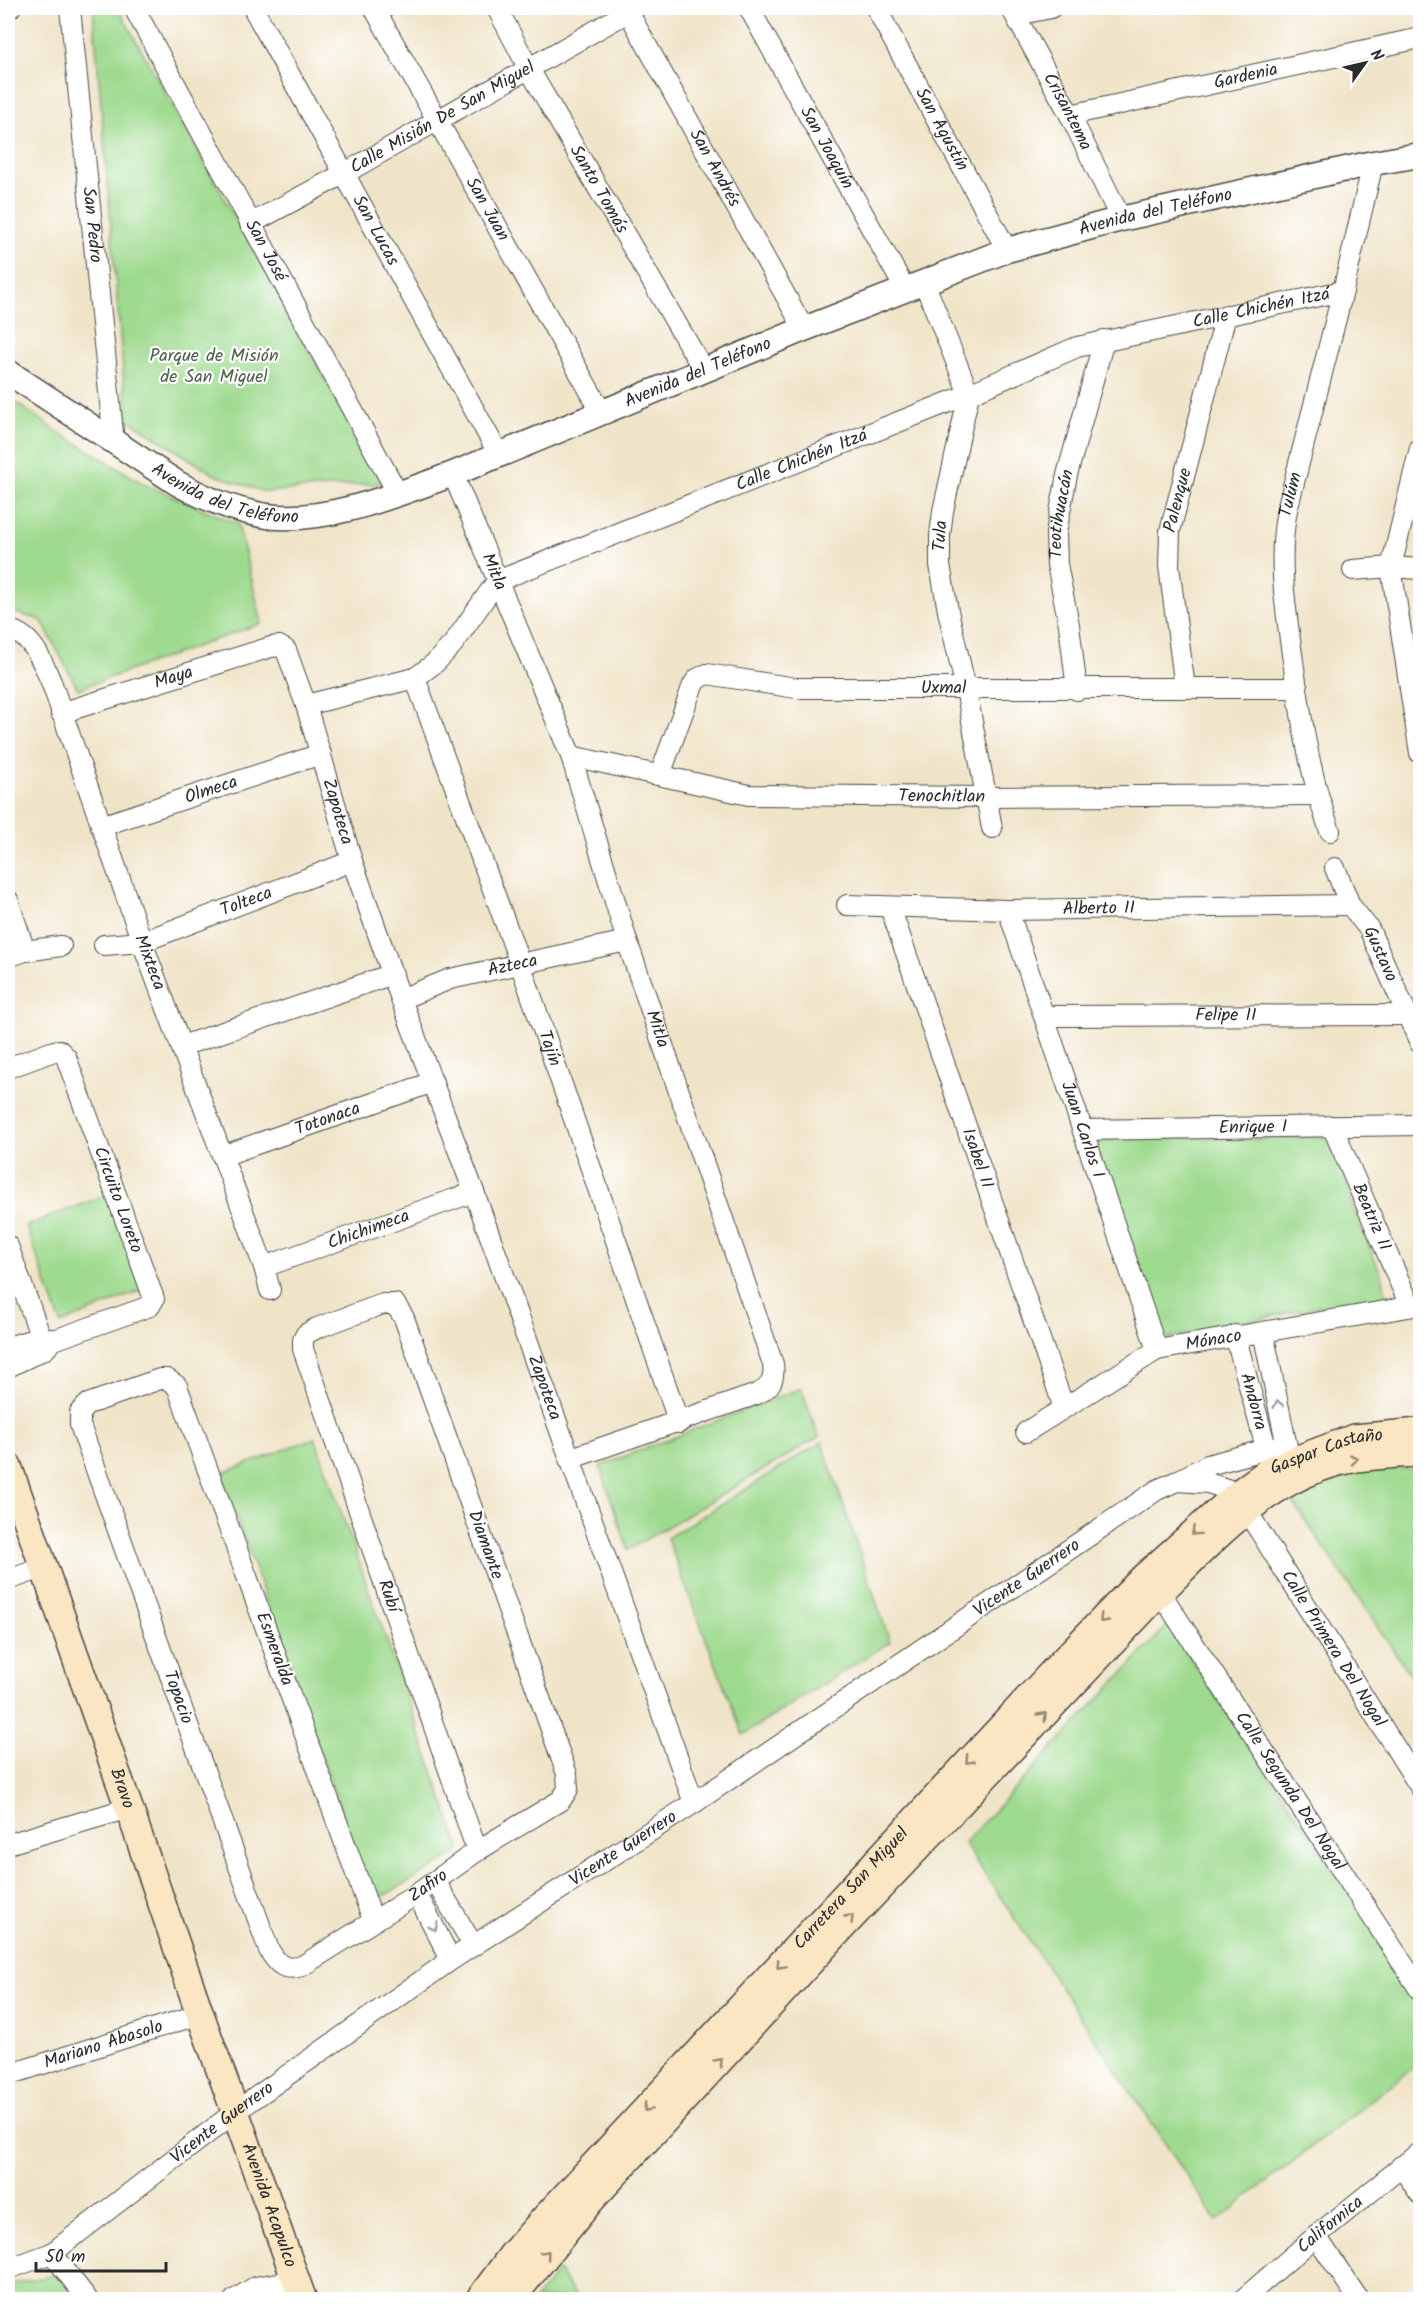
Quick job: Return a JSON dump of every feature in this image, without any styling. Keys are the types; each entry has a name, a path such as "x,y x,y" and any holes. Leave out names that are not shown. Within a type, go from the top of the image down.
{"main road":[{"name":"Gaspar Castaño","path":"1243,1502 1279,1456 1354,1438 1420,1432"},
{"name":"Gaspar Castaño","path":"1243,1502 1260,1499 1284,1484 1334,1463 1375,1455 1420,1453"},
{"name":"Bravo","path":"8,1466 235,2112"},
{"name":"Carretera San Miguel","path":"510,2300 591,2200 844,1925 1160,1592 1212,1541 1243,1502"},
{"name":"Carretera San Miguel","path":"480,2300 513,2254 544,2219 1053,1670 1144,1577 1243,1502"},
{"name":"Avenida Acapulco","path":"235,2112 299,2290"}],"street":[{"name":"San Pedro","path":"70,8 114,442"},
{"name":"San José","path":"134,8 398,494"},
{"name":"San Lucas","path":"253,8 498,453"},
{"name":"San Juan","path":"374,8 601,411"},
{"name":"Santo Tomás","path":"497,8 529,69 704,371"},
{"name":"San Joaquín","path":"749,8 914,285"},
{"name":"San Agustín","path":"876,8 1007,250"},
{"path":"1013,11 1051,8"},
{"name":"Calle Misión De San Miguel","path":"250,224 529,69 630,9"},
{"name":"San Andrés","path":"630,9 804,329"},
{"name":"Crisantema","path":"1013,11 1070,115 1121,219"},
{"name":"Gardenia","path":"1070,115 1420,38"},
{"name":"Avenida del Teléfono","path":"8,372 199,495 267,516 296,517 345,510 453,474 601,411 1007,250 1121,219 1373,163 1420,155"},
{"name":"Tulúm","path":"1330,831 1316,795 1297,688 1282,580 1283,527 1373,163"},
{"path":"914,285 969,394"},
{"name":"Calle Chichén Itzá","path":"497,581 969,394 1077,347 1343,291"},
{"name":"Palenque","path":"1185,688 1169,566 1170,531 1226,315"},
{"name":"Teotihuacán","path":"1077,690 1069,625 1057,564 1056,533 1067,475 1104,340"},
{"name":"Tula","path":"969,394 943,511 940,565 992,828"},
{"path":"1420,448 1391,567 1420,753"},
{"name":"Mitla","path":"453,474 571,756 627,941 773,1364 772,1383 766,1390 679,1423 569,1459"},
{"path":"1353,570 1391,567 1420,569"},
{"path":"306,705 415,678 435,663 453,644 497,581"},
{"name":"Mixteca","path":"16,633 43,664 142,942 264,1267 270,1290"},
{"name":"Maya","path":"61,713 271,647 279,646 286,650"},
{"name":"Zapoteca","path":"286,650 306,705 352,861 694,1803"},
{"name":"Uxmal","path":"660,775 693,685 697,679 708,674 796,688 1077,690 1297,688"},
{"name":"Tajín","path":"415,678 520,963 679,1423"},
{"name":"Olmeca","path":"101,826 321,754"},
{"name":"Tenochitlan","path":"571,756 749,795 987,797 1316,795"},
{"name":"Tolteca","path":"104,945 142,942 352,861"},
{"name":"Gustavo","path":"1335,868 1350,905 1369,929 1420,1043"},
{"path":"8,900 16,954 61,946"},
{"name":"Alberto II","path":"847,905 1008,910 1350,905"},
{"name":"Isabel II","path":"890,907 1064,1408"},
{"name":"Juan Carlos I","path":"1008,910 1158,1350"},
{"name":"Azteca","path":"401,999 450,980 627,941"},
{"path":"182,1046 393,974"},
{"name":"Felipe II","path":"1044,1016 1408,1015"},
{"name":"Circuito Loreto","path":"8,1068 59,1050 66,1057 154,1299 153,1304 145,1309 46,1342"},
{"name":"Totonaca","path":"222,1156 433,1082"},
{"name":"Enrique I","path":"1083,1130 1420,1125"},
{"name":"Beatriz II","path":"1332,1126 1415,1306"},
{"name":"Chichimeca","path":"264,1267 474,1192"},
{"path":"8,1246 46,1342"},
{"name":"Diamante","path":"303,1340 306,1334 317,1328 382,1304 395,1304 408,1329 567,1774 568,1789"},
{"name":"Mónaco","path":"1026,1432 1158,1350 1415,1306"},
{"name":"Andorra","path":"1263,1332 1279,1456"},
{"name":"Andorra","path":"1235,1335 1279,1456"},
{"name":"Rubí","path":"303,1340 303,1349 310,1370 477,1851"},
{"path":"8,1347 46,1342"},
{"path":"8,1367 46,1342"},
{"name":"Topacio","path":"172,1381 160,1379 88,1404 80,1412 80,1425 269,1950 282,1966"},
{"name":"Esmeralda","path":"172,1381 180,1394 373,1920"},
{"name":"Vicente Guerrero","path":"8,2269 52,2253 235,2112 451,1960 694,1803 1157,1490 1208,1465 1279,1456"},
{"path":"1177,1481 1208,1483 1243,1502"},
{"name":"Calle Primera Del Nogal","path":"1243,1502 1420,1787"},
{"path":"8,1580 42,1568"},
{"name":"Calle Segunda Del Nogal","path":"1160,1592 1420,1990"},
{"name":"Zafiro","path":"282,1966 292,1969 302,1966 417,1894 477,1851 561,1800 568,1789"},
{"path":"8,1844 129,1808"},
{"path":"435,1881 473,1945"},
{"path":"417,1894 451,1960"},
{"name":"Mariano Abasolo","path":"8,2075 200,2014"},
{"name":"Californica","path":"1242,2300 1316,2236 1420,2152"},
{"path":"1401,2166 1420,2194"},
{"path":"1316,2236 1359,2300"},
{"path":"52,2253 88,2300"},
{"path":"234,2300 255,2287 299,2290"}],"green space":[{"name":"Parque de Misión de San Miguel","path":"93,8 118,8 383,483 265,492 215,475 127,419"},
{"path":"8,397 63,435 144,484 238,524 262,623 78,689 41,620 8,611"},
{"path":"1321,1136 1331,1142 1347,1183 1353,1207 1383,1279 1386,1297 1376,1303 1321,1306 1166,1339 1156,1329 1095,1149 1100,1142 1111,1138 1251,1139"},
{"path":"109,1194 142,1290 61,1324 26,1226"},
{"path":"801,1388 819,1437 628,1550 600,1466"},
{"path":"315,1438 460,1848 457,1854 376,1900 371,1895 221,1474"},
{"path":"822,1442 890,1642 743,1735 667,1538"},
{"path":"1383,1466 1420,1471 1420,1689 1292,1501 1338,1475"},
{"path":"1168,1625 1420,1997 1420,2062 1217,2221 964,1843"},
{"path":"558,2271 578,2299 535,2299"},
{"path":"58,2274 80,2299 8,2299 8,2285"}]}
